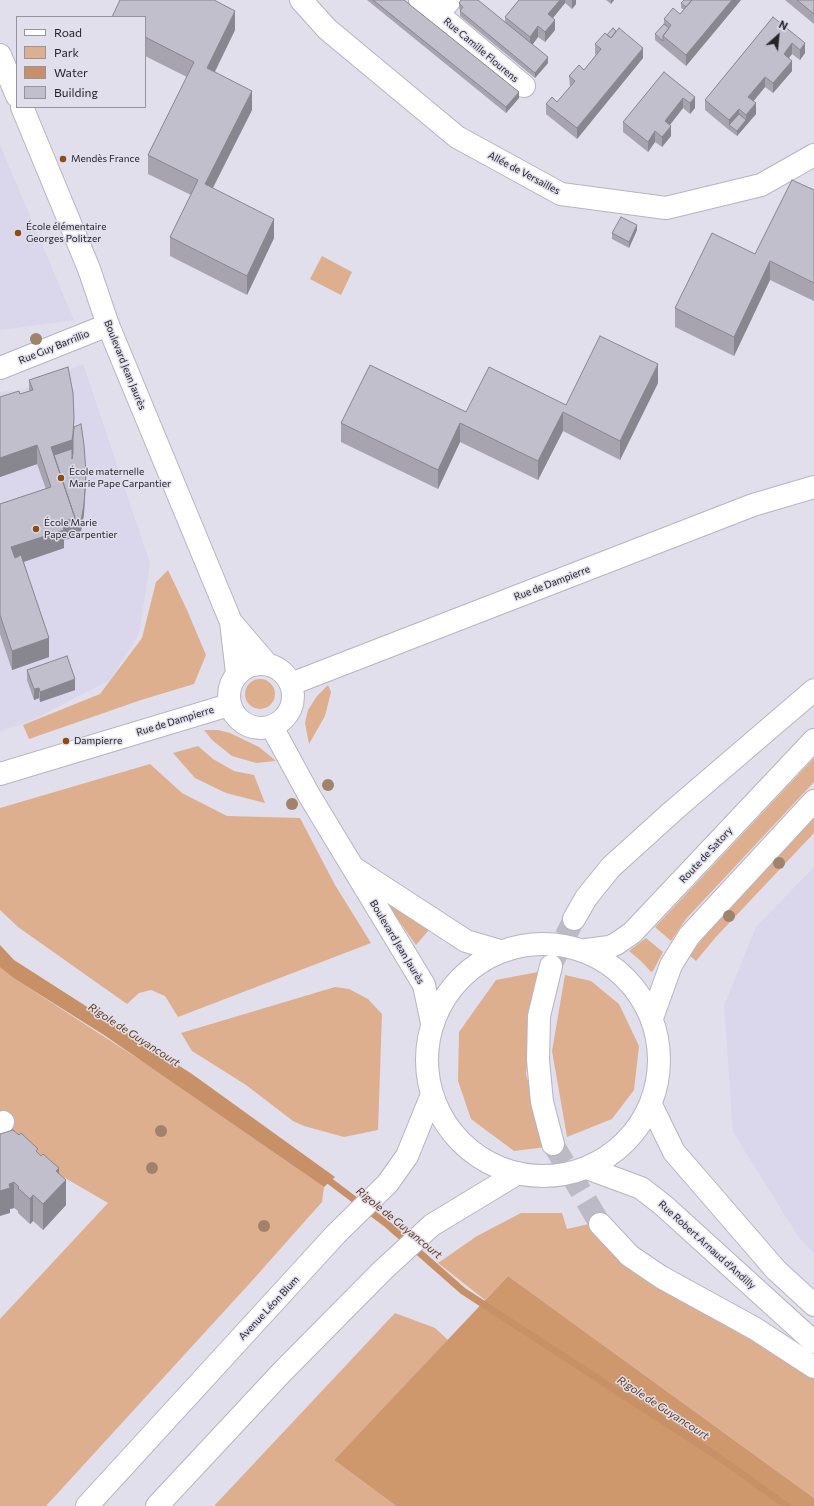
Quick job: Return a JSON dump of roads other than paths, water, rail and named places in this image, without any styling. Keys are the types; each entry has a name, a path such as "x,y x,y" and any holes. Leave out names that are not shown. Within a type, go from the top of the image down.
{"street":[{"name":"Allée de Versailles","path":"301,0 327,29 457,137 561,194 666,208 762,185 814,155"},
{"name":"Rue Camille Flourens","path":"420,0 444,7 524,86"},
{"path":"0,56 16,94"},
{"name":"Boulevard Jean Jaurès","path":"22,108 89,270 108,325 231,622 237,673"},
{"name":"Rue Guy Barrillio","path":"0,368 108,325"},
{"name":"Rue de Dampierre","path":"291,684 753,506 814,487"},
{"name":"Boulevard Jean Jaurès","path":"231,622 267,664"},
{"path":"256,664 267,664 276,668 285,675 291,684 293,700 290,711 283,720 272,726 261,728 250,727 240,721 233,713 229,705 228,693 231,682 237,673 245,667 256,664"},
{"path":"574,919 594,887 616,862 674,810 814,690"},
{"name":"Rue de Dampierre","path":"0,774 229,705"},
{"name":"Boulevard Jean Jaurès","path":"272,726 308,795 424,985 432,1023"},
{"name":"Route de Satory","path":"586,950 609,947 632,933 814,740"},
{"name":"Rue de Dampierre","path":"0,779 30,765"},
{"path":"652,1018 671,965 689,936 814,801"},
{"name":"Boulevard Jean Jaurès","path":"351,866 466,941 500,951"},
{"path":"548,942 573,946 586,950 610,964 624,977 642,1000 652,1018 657,1034 660,1063 659,1078 651,1105 635,1133 602,1161 587,1168 554,1176 518,1174 488,1162 465,1146 446,1124 431,1096 428,1081 426,1055 429,1032 443,1001 462,978 472,968 500,951 532,943 548,942"},
{"path":"552,966 539,1016 538,1060 542,1102 553,1144"},
{"name":"Avenue Léon Blum","path":"87,1506 336,1234 388,1183 407,1156 431,1096"},
{"path":"651,1105 674,1152 776,1270 814,1305"},
{"name":"Rue Robert Arnaud d'Andilly","path":"587,1168 641,1188 663,1205 814,1342"},
{"path":"157,1506 283,1371 383,1270 432,1225 518,1174"},
{"path":"600,1224 630,1256 661,1277 754,1328 814,1367"}],"water":[{"path":"0,945 14,960 192,1074 335,1177 324,1187 104,1035 15,979 0,967"}],"waterway":[{"name":"Rigole de Guyancourt","path":"323,1176 388,1225 463,1291 720,1458 787,1506"}],"tunnel":[{"path":"551,966 574,919"},
{"path":"553,1144 600,1224"}],"place":[{"name":"Mendès France","path":"63,159"},
{"name":"École élémentaire Georges Politzer","path":"18,233"},
{"name":"École maternelle Marie Pape Carpantier","path":"61,478"},
{"name":"École Marie Pape Carpentier","path":"36,529"},
{"name":"Dampierre","path":"66,741"}]}
